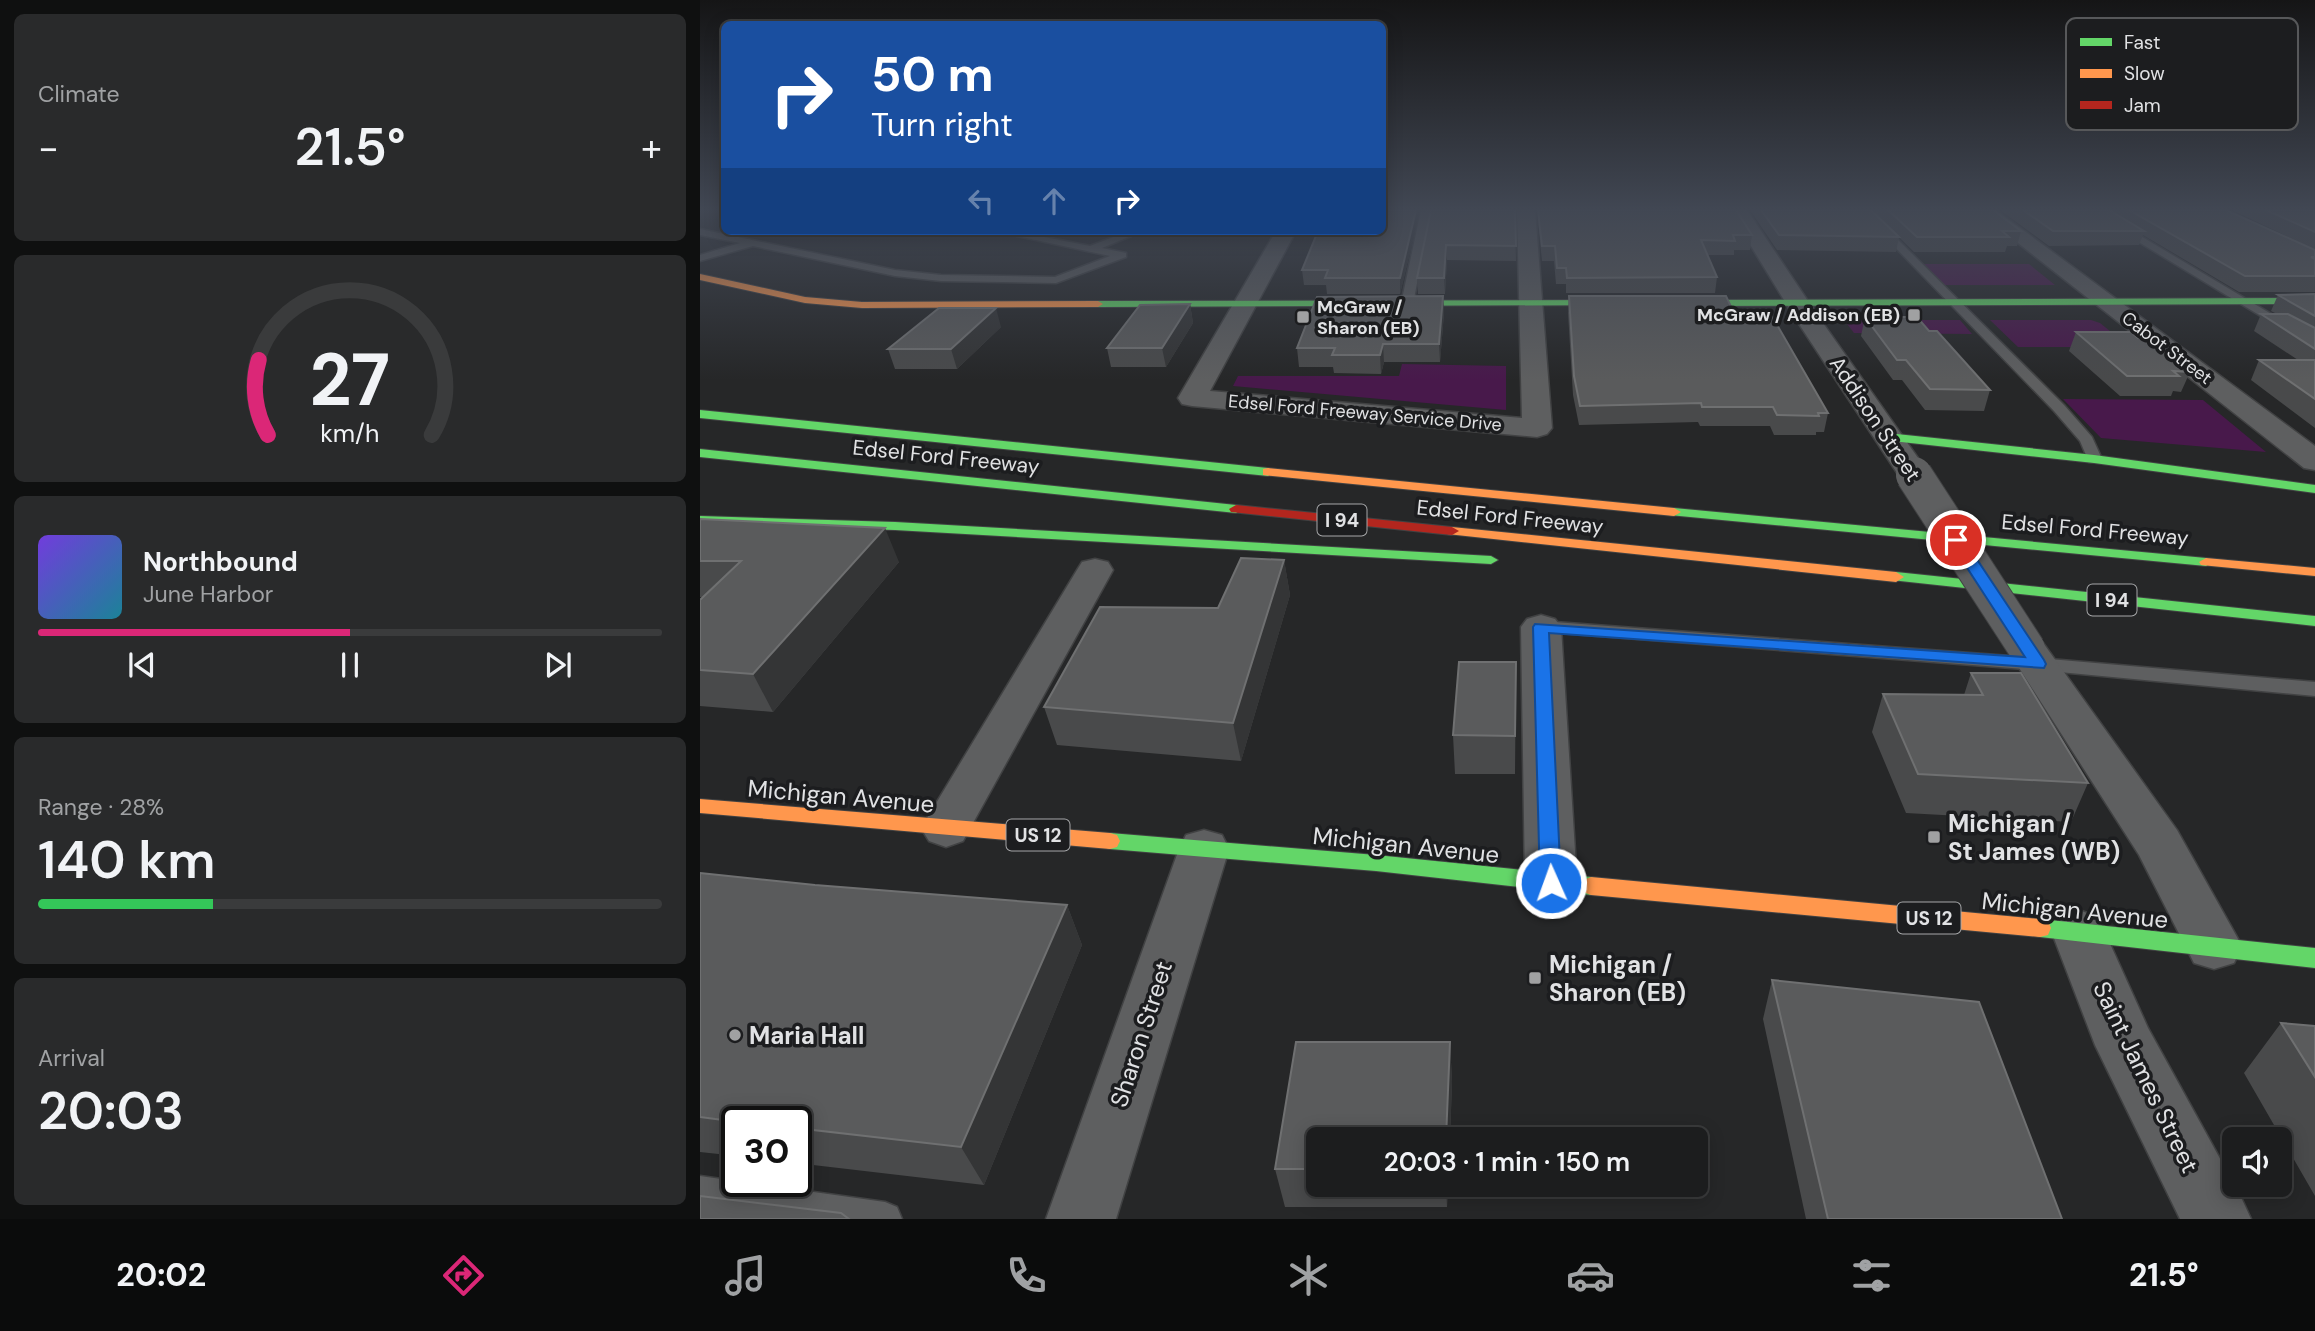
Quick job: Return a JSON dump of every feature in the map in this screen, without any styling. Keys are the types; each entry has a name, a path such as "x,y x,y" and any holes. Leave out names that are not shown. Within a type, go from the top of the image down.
{"main road":[{"path":"700,277 793,298 834,304 2315,301"},
{"name":"Edsel Ford Freeway","path":"700,414 1523,498 2315,572"},
{"path":"1887,437 2094,459 2315,489"},
{"name":"Edsel Ford Freeway","path":"700,455 2315,621"},
{"path":"700,520 923,527 1502,561"},
{"path":"1798,583 1909,580"},
{"name":"Michigan Avenue","path":"700,806 1376,863 1551,883 2315,958"}],"street":[{"path":"1245,304 1266,267"},
{"path":"1529,267 1531,303"},
{"name":"Addison Street","path":"1774,267 2159,844 2214,946"},
{"name":"Cabot Street","path":"2060,267 2315,461"},
{"name":"Edsel Ford Freeway Service Drive","path":"1245,304 1192,398 1537,428 1531,303"},
{"path":"946,828 1095,570"},
{"path":"1541,627 1551,883"},
{"name":"Sharon Street","path":"1081,1219 1204,849"},
{"name":"Saint James Street","path":"2079,933 2125,1045 2216,1219"}],"lane":[{"path":"866,267 895,273 979,279 1056,280 1091,267"},
{"path":"1407,304 1415,267"},
{"path":"1919,267 2059,408 2087,440 2094,459"},
{"path":"2185,267 2315,345"},
{"path":"1541,627 2032,656 2315,689"},
{"path":"700,1193 885,1219"}],"shaded area":[{"path":"1925,267 2033,267 2055,285 1944,285"},
{"path":"1844,320 1960,320 1972,334 1854,333"},
{"path":"1990,320 2091,320 2100,323 2130,347 2018,347"},
{"path":"1402,364 1506,366 1506,410 1233,386 1238,376 1399,376"},
{"path":"2063,399 2203,400 2266,452 2101,438"}],"building":[{"path":"1303,267 1403,267 1400,278 1325,278 1328,270 1302,270"},
{"path":"1419,267 1445,267 1444,278 1417,278"},
{"path":"1713,267 1717,277 1567,278 1566,268 1557,268"},
{"path":"2229,267 2315,267 2315,276 2245,276"},
{"path":"2315,294 2315,316 2278,295"},
{"path":"1443,296 1439,344 1383,344 1380,355 1332,355 1335,348 1297,348 1317,297"},
{"path":"1569,296 1726,296 1733,311 1769,311 1828,413 1818,413 1819,416 1777,415 1773,407 1702,407 1701,403 1580,406 1574,376"},
{"path":"1190,304 1162,348 1107,348 1140,305"},
{"path":"939,308 996,308 951,349 888,349"},
{"path":"2261,314 2288,314 2315,328 2315,349"},
{"path":"1865,317 1917,317 1929,331 1937,331 1990,390 1930,389 1906,360 1897,360"},
{"path":"2076,332 2131,332 2138,338 2145,338 2190,372 2173,371 2179,376 2127,376"},
{"path":"2259,360 2315,360 2315,399"},
{"path":"700,519 885,528 753,674 700,670 700,600 741,561 700,561"},
{"path":"1241,558 1284,560 1233,723 1044,707 1100,607 1218,608"},
{"path":"1459,662 1516,662 1515,736 1453,735"},
{"path":"1971,673 2021,673 2088,783 1918,774 1883,694 1983,695"},
{"path":"700,873 1067,905 961,1147 812,1130 812,1106 721,1106 721,1120 700,1117"},
{"path":"1772,980 1979,1002 2062,1219 1828,1219"},
{"path":"2281,1023 2315,1026 2315,1077"},
{"path":"1296,1042 1450,1042 1446,1127 1306,1127 1306,1169 1275,1169"},
{"path":"700,1196 841,1213 849,1219 700,1219"}],"traffic: fast":[{"path":"1677,303 2315,301"},
{"path":"1098,304 1620,303"},
{"path":"700,414 1268,472"},
{"path":"1887,437 2094,459 2315,489"},
{"path":"700,453 1236,509"},
{"path":"1674,512 2206,562"},
{"path":"700,520 895,526 1491,560"},
{"path":"1896,577 2315,621"},
{"path":"1110,841 1376,863 1591,886"},
{"path":"2040,928 2315,958"}],"traffic: slow":[{"path":"700,277 805,300 862,305 1098,304"},
{"path":"1268,472 1674,512"},
{"path":"1452,531 1896,577"},
{"path":"2206,562 2315,572"},
{"path":"700,806 1110,841"},
{"path":"1591,886 2040,928"}],"traffic: jam":[{"path":"1236,509 1452,531"}],"place":[{"name":"McGraw / Addison (EB)","path":"1914,315"},
{"name":"McGraw / Sharon (EB)","path":"1303,317"},
{"name":"Michigan / St James (WB)","path":"1934,837"},
{"name":"Michigan / Sharon (EB)","path":"1535,978"},
{"name":"Maria Hall","path":"735,1035"}],"route":[{"path":"1551,883 1541,627 2038,664 1956,540"}]}
